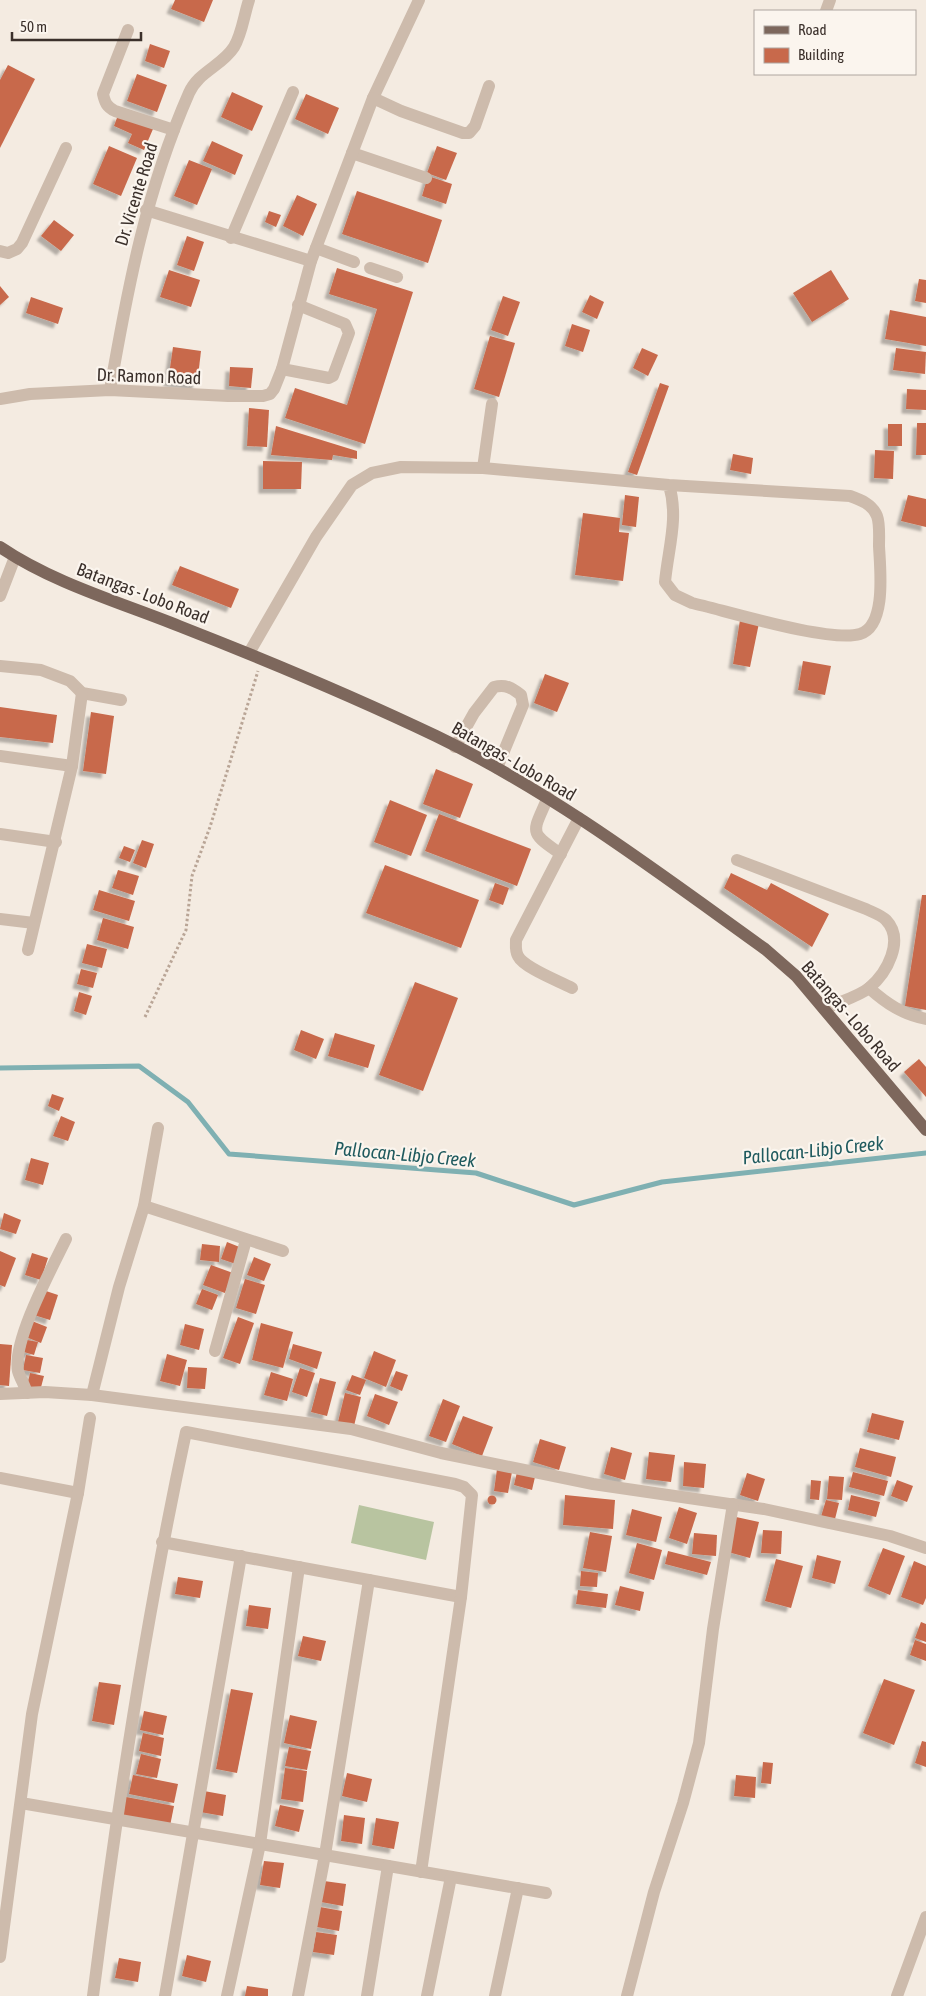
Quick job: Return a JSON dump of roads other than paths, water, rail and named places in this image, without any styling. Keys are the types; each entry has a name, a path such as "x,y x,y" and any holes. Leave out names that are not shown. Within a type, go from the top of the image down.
{"main road":[{"name":"Batangas - Lobo Road","path":"0,547 15,557 55,577 262,658 455,747 497,768 548,798 765,949 796,976 926,1130"}],"street":[{"name":"Dr. Vicente Road","path":"110,390 130,277 146,210 174,130 194,81 226,56 234,47 241,30 248,0"},
{"name":"Dr. Ramon Road","path":"0,398 30,394 110,390 263,396 274,389 282,370 311,261 373,98 419,0"},
{"path":"128,30 102,94 105,102 108,108 115,111 174,130"},
{"path":"373,98 401,111 463,133 469,133 475,126 489,86"},
{"path":"231,238 293,92"},
{"path":"0,250 8,253 22,243 66,148"},
{"path":"352,153 426,178"},
{"path":"146,210 231,238 311,261"},
{"path":"316,248 354,262"},
{"path":"370,268 397,277"},
{"path":"282,370 329,378 333,376 349,333 345,324 341,321 298,306"},
{"path":"483,468 492,404"},
{"path":"249,653 306,552 352,486 372,473 401,467 483,468 669,485 850,496 870,506 877,516 881,585 875,620 870,629 848,636 821,633 692,603 675,595 664,582 674,520 674,501 669,485"},
{"path":"0,596 15,557"},
{"path":"0,666 41,670 70,681 82,693 121,700"},
{"path":"455,747 474,714 494,687 501,685 510,687 521,695 523,704 497,768"},
{"path":"28,950 56,842 72,766 82,693"},
{"path":"0,756 72,766"},
{"path":"548,798 536,827 536,833 541,840 561,854"},
{"path":"572,988 524,963 518,956 516,940 579,818"},
{"path":"0,834 56,842"},
{"path":"737,860 866,909 886,919 893,930 894,948 889,962 869,988 824,1009"},
{"path":"0,919 34,923"},
{"path":"869,988 889,1006 904,1013 926,1019"},
{"path":"92,1395 119,1287 144,1206 158,1128"},
{"path":"144,1206 283,1252"},
{"path":"27,1392 18,1371 19,1348 42,1289 66,1239"},
{"path":"215,1351 246,1240"},
{"path":"0,1394 27,1392 92,1395 351,1429 442,1454 593,1484 733,1504 890,1536 926,1548"},
{"path":"0,1957 32,1714 78,1493 90,1418"},
{"path":"93,1996 116,1819 162,1542 186,1432 464,1487 472,1496 473,1505 461,1597 421,1872"},
{"path":"0,1478 78,1493"},
{"path":"627,1996 654,1892 683,1803 699,1743 713,1629 733,1504"},
{"path":"162,1542 461,1597"},
{"path":"165,1996 241,1556"},
{"path":"227,1996 260,1844 299,1567"},
{"path":"298,1996 325,1855 369,1580"},
{"path":"21,1803 546,1893"},
{"path":"367,1996 388,1866"},
{"path":"427,1996 451,1877"},
{"path":"495,1996 518,1888"},
{"path":"897,1996 926,1917"}],"waterway":[{"name":"Pallocan-Libjo Creek","path":"0,1068 139,1066 188,1102 229,1154 476,1173 574,1205 662,1182 926,1153"}]}
